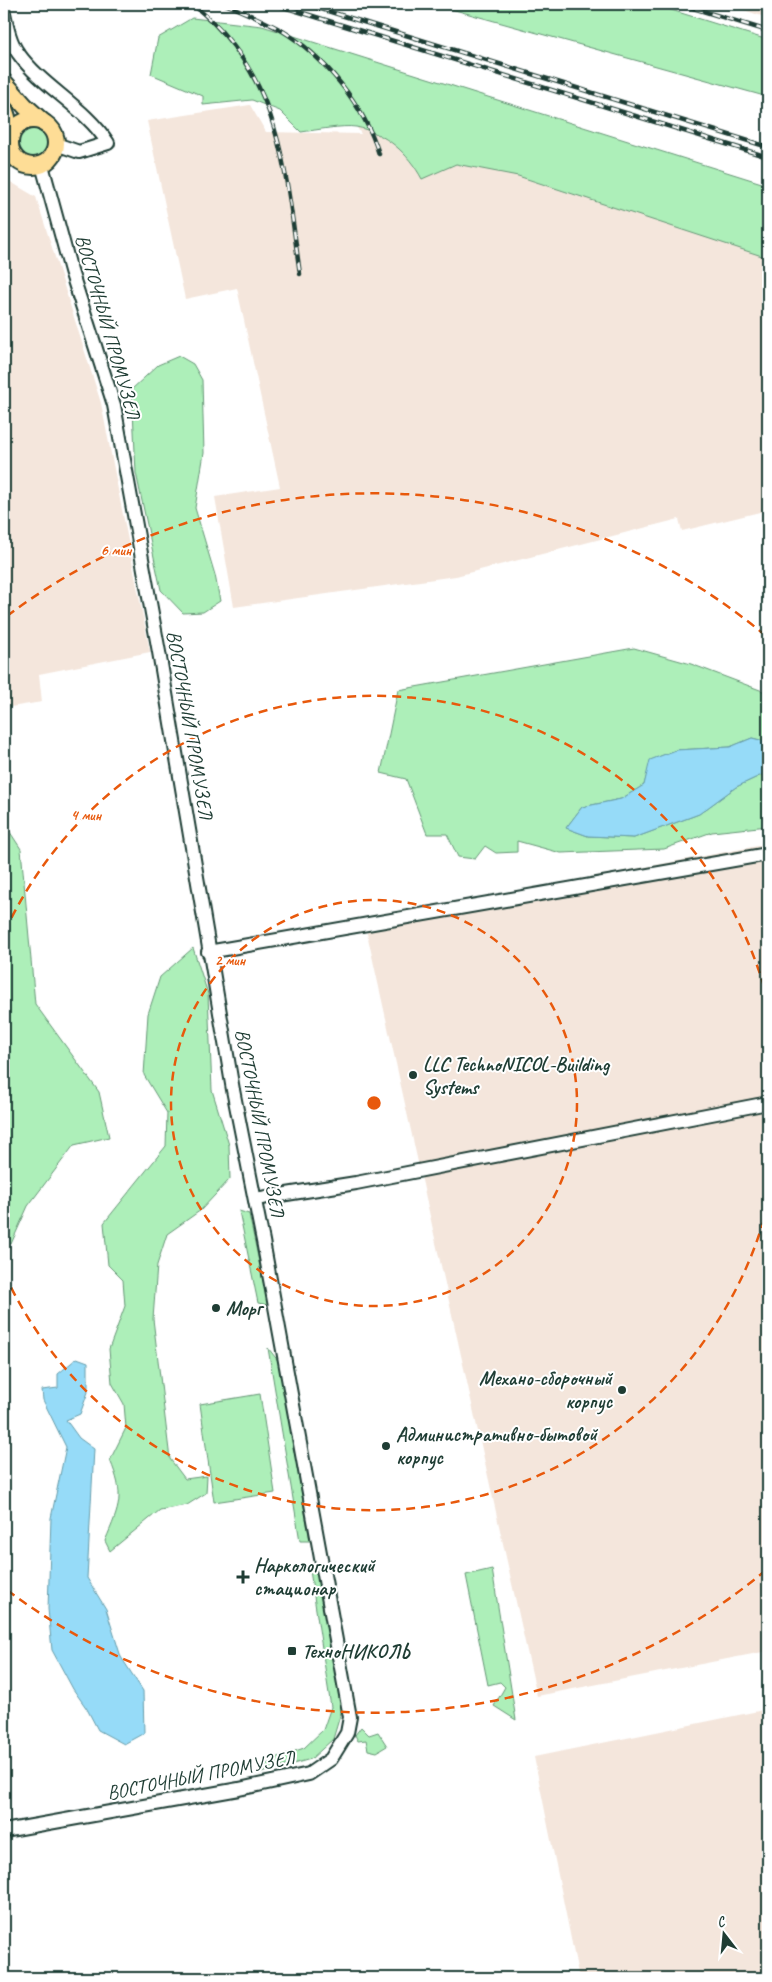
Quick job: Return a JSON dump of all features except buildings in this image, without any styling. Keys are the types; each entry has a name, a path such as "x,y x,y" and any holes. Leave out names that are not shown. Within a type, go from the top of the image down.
{"main road":[{"path":"4,82 25,106 49,126 56,138 53,155 42,165 24,165 4,156"},
{"path":"4,108 7,142 13,155 24,165"},
{"path":"7,142 15,130 25,122 37,121 49,126"}],"street":[{"path":"4,13 18,52 30,67 99,128 108,143 78,152 56,144"},
{"name":"ВОСТОЧНЫЙ ПРОМУЗЕЛ","path":"4,1831 239,1789 308,1774 331,1759 347,1733 350,1717 208,952 159,652 114,405 71,271 42,165"},
{"path":"208,952 768,854"},
{"path":"255,1200 356,1184 768,1104"}],"shaded area":[{"path":"725,4 768,4 768,18"},
{"path":"250,105 266,132 361,134 343,106 399,138 768,256 768,510 682,531 679,519 456,576 234,607 215,497 280,487 237,288 185,299 147,121"},
{"path":"4,178 36,197 101,403 150,652 39,674 42,702 4,708"},
{"path":"768,844 768,1651 537,1696 364,920"},
{"path":"768,1709 768,1978 579,1978 534,1757"}],"green space":[{"path":"433,4 652,4 768,40 768,97"},
{"path":"192,18 262,26 768,185 768,258 518,176 456,164 422,179 410,161 395,146 377,134 356,127 301,132 280,111 252,100 203,105 203,96 151,74 158,38"},
{"path":"33,125 47,130 52,144 47,158 33,163 19,158 14,144 19,130"},
{"path":"179,356 193,364 202,380 204,453 195,508 215,575 220,601 203,612 183,613 161,590 136,473 132,389 158,365"},
{"path":"634,648 691,664 768,693 768,742 752,738 730,747 676,750 651,760 644,785 621,799 582,807 566,828 588,836 634,838 699,814 736,787 768,772 768,826 712,832 664,849 561,853 517,841 517,852 496,853 485,846 475,859 458,857 447,834 427,834 406,779 381,773 398,690"},
{"path":"4,823 21,849 35,1004 99,1092 109,1137 74,1145 28,1206 11,1244 4,1241"},
{"path":"193,948 208,994 212,1090 229,1145 230,1179 201,1210 167,1234 157,1265 153,1319 170,1459 185,1479 207,1476 206,1493 187,1505 160,1510 110,1551 105,1541 117,1509 119,1492 115,1472 110,1460 126,1428 124,1404 112,1383 109,1349 125,1306 123,1280 108,1265 104,1223 166,1146 167,1113 144,1075 148,1014 160,977"},
{"path":"239,1211 249,1214 268,1305 258,1303"},
{"path":"268,1348 279,1362 310,1541 300,1541"},
{"path":"260,1394 275,1493 214,1502 200,1404"},
{"path":"309,1564 318,1573 342,1709 333,1739 311,1759 257,1774 272,1759 304,1748 323,1730 331,1707"},
{"path":"492,1569 516,1720 494,1706 505,1687 500,1682 488,1685 466,1575"},
{"path":"361,1727 369,1735 378,1732 387,1746 377,1752 368,1750 366,1740 358,1741 355,1735"}],"water":[{"path":"752,738 768,742 768,772 736,787 699,814 634,838 588,836 566,828 582,807 621,799 644,785 650,760 676,750 730,747"},
{"path":"77,1358 88,1362 88,1392 80,1414 66,1420 79,1438 94,1449 87,1578 106,1609 121,1657 143,1691 144,1733 124,1744 98,1730 52,1650 48,1609 51,1518 66,1447 43,1400 42,1390 58,1388 58,1374"}],"railway":[{"path":"192,4 222,31 244,61 261,93 274,126 283,161 300,274"},
{"path":"225,4 281,30 312,53 353,100 372,136 379,154"},
{"path":"274,4 768,157"},
{"path":"305,4 768,147"},
{"path":"680,4 768,31"}],"place":[{"name":"LLC TechnoNICOL-Building Systems","path":"413,1075"},
{"name":"Морг","path":"216,1308"},
{"name":"Механо-сборочный корпус","path":"622,1390"},
{"name":"Административно-бытовой корпус","path":"386,1446"},
{"name":"Наркологический стационар","path":"243,1577"},
{"name":"ТехноНИКОЛЬ","path":"292,1651"}]}
